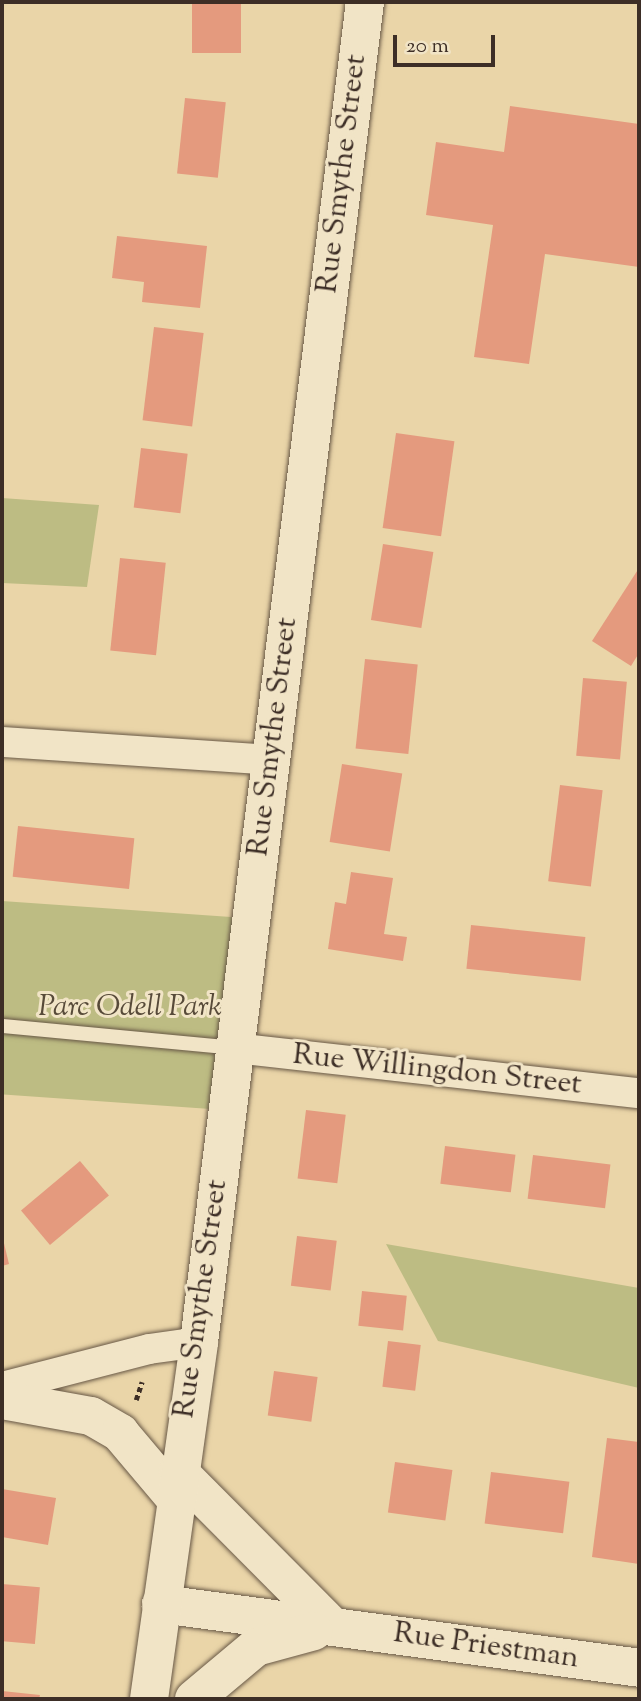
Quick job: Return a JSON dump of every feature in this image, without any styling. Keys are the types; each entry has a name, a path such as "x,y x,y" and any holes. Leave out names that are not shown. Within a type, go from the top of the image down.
{"main road":[{"name":"Rue Smythe Street","path":"149,1699 176,1484 199,1342 365,2"},
{"path":"2,1400 92,1416 120,1433 332,1626"},
{"name":"Rue Priestman","path":"161,1604 639,1668"},
{"path":"194,1699 257,1647 332,1626"}],"street":[{"path":"2,743 271,760"},
{"name":"Rue Willingdon Street","path":"235,1048 639,1093"},
{"path":"2,1387 149,1349 199,1342"}],"lane":[{"path":"2,1026 235,1048"}],"path":[{"path":"134,1407 144,1374"}],"green space":[{"path":"2,498 99,505 87,587 2,583"},
{"name":"Parc Odell Park","path":"2,901 252,919 239,1111 2,1094"},
{"path":"386,1244 639,1288 639,1388 438,1341"}],"building":[{"path":"192,2 241,2 241,53 192,53"},
{"path":"185,98 226,102 218,178 177,174"},
{"path":"510,106 639,124 639,267 545,254 529,364 474,357 493,225 426,215 436,142 504,152"},
{"path":"117,236 207,246 200,308 142,302 144,282 112,278"},
{"path":"154,327 204,333 192,426 143,420"},
{"path":"396,433 454,441 441,536 383,528"},
{"path":"141,448 188,454 180,513 134,508"},
{"path":"383,544 433,552 421,628 371,620"},
{"path":"120,558 166,563 156,655 110,650"},
{"path":"639,568 639,653 631,666 592,641"},
{"path":"365,659 418,665 408,754 356,749"},
{"path":"583,678 627,682 620,760 576,756"},
{"path":"342,764 402,774 390,852 330,842"},
{"path":"560,785 603,790 591,887 548,881"},
{"path":"18,826 134,838 129,889 13,877"},
{"path":"351,872 393,878 384,934 407,937 403,961 328,949 335,902 346,904"},
{"path":"471,925 585,937 581,981 466,969"},
{"path":"306,1110 346,1115 337,1183 298,1178"},
{"path":"445,1146 515,1155 511,1192 440,1184"},
{"path":"533,1155 610,1165 605,1208 528,1199"},
{"path":"80,1161 109,1195 50,1245 21,1210"},
{"path":"2,1235 9,1264 2,1266"},
{"path":"297,1236 337,1241 331,1291 291,1286"},
{"path":"362,1291 407,1296 403,1331 358,1326"},
{"path":"388,1341 421,1345 415,1391 382,1387"},
{"path":"274,1371 318,1377 311,1422 268,1416"},
{"path":"607,1438 639,1442 639,1564 592,1557"},
{"path":"395,1462 452,1470 445,1521 388,1513"},
{"path":"491,1472 569,1482 563,1533 485,1524"},
{"path":"2,1489 56,1498 48,1545 2,1537"},
{"path":"2,1584 40,1587 35,1644 2,1641"},
{"path":"2,1691 40,1695 39,1699 2,1699"}]}
